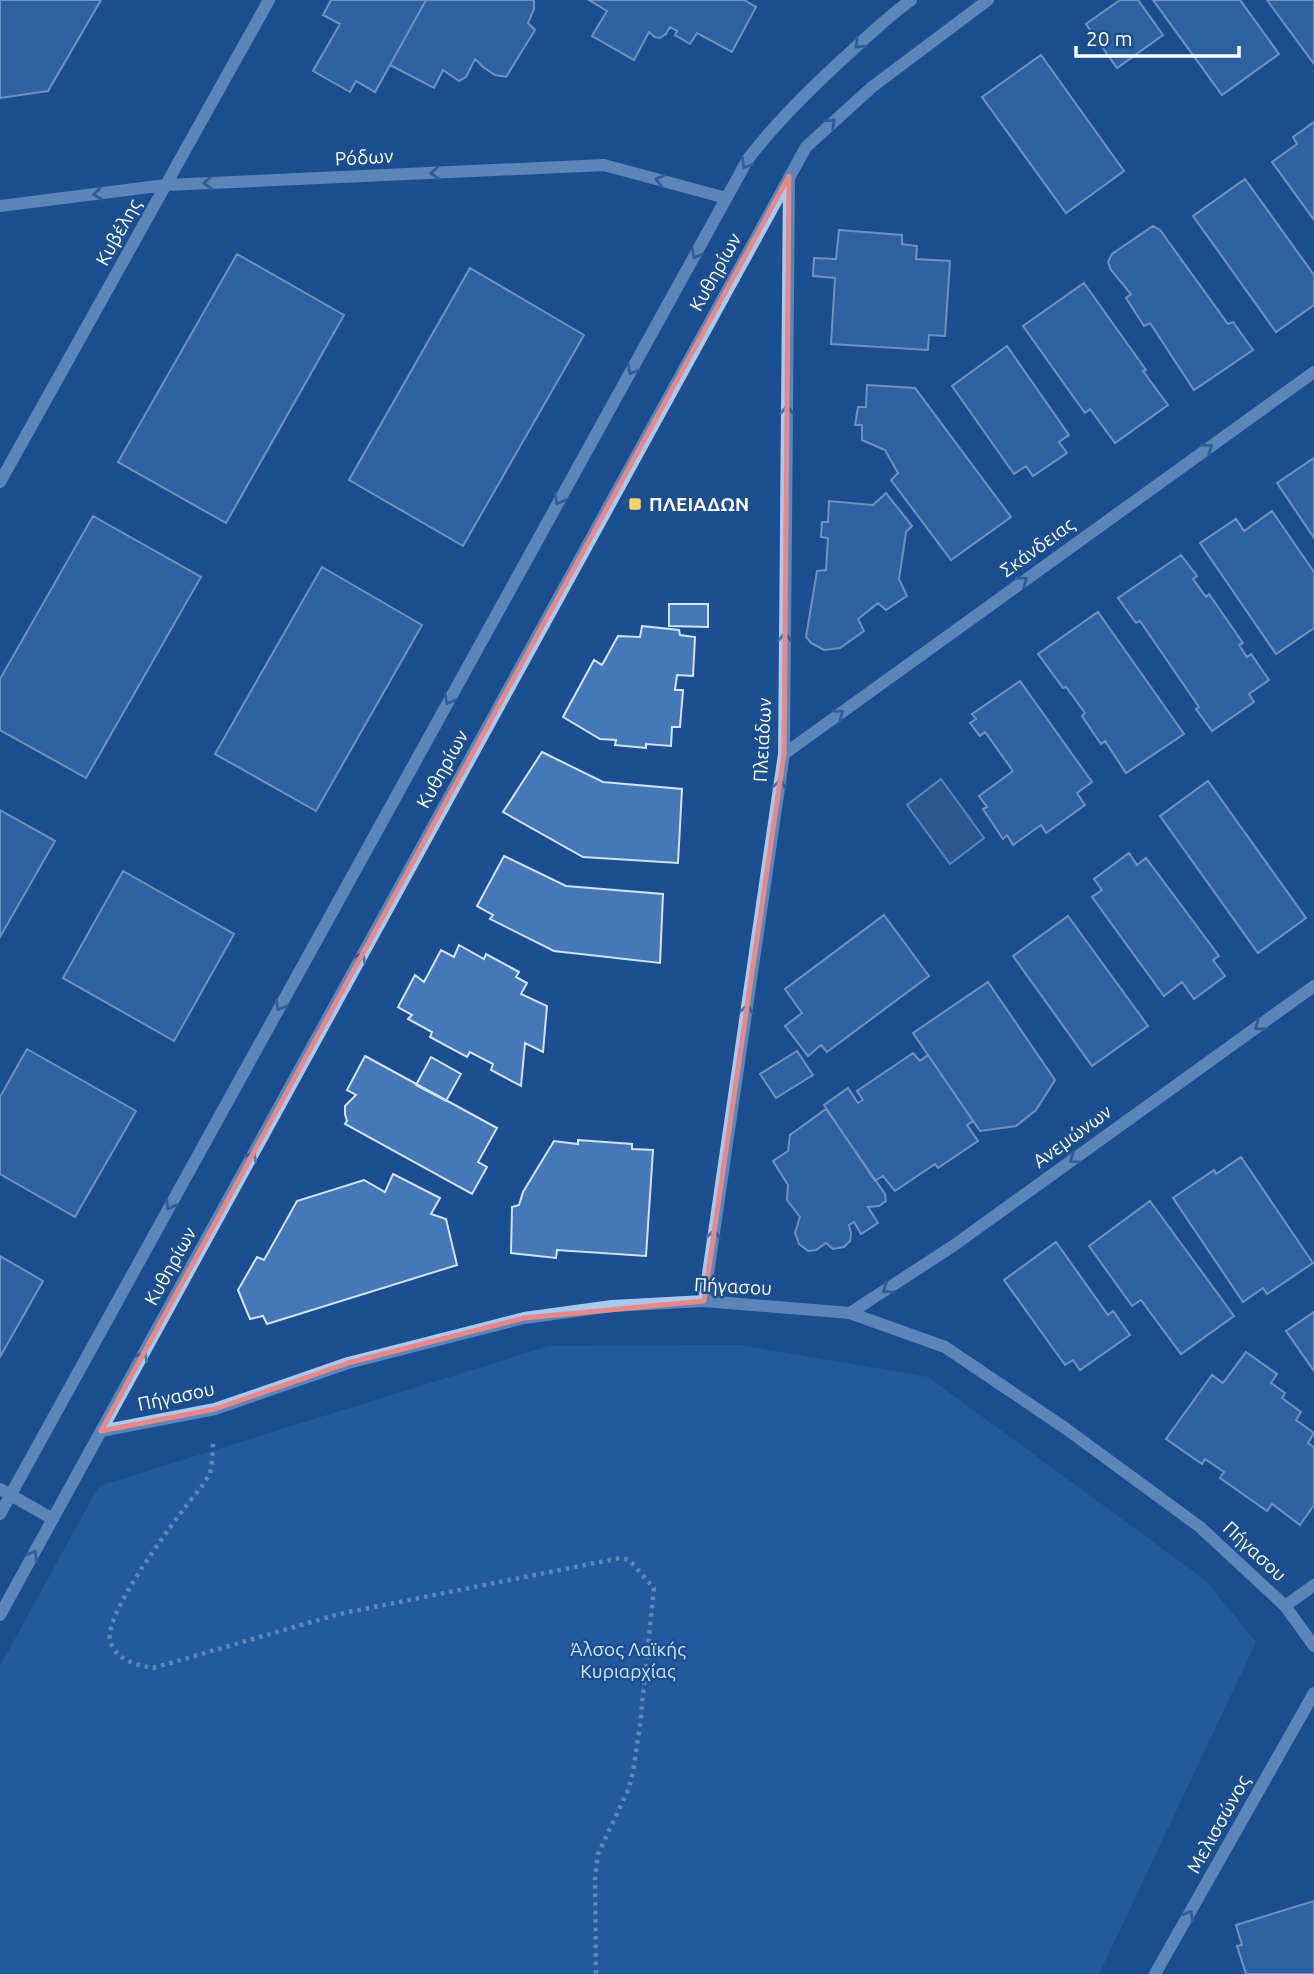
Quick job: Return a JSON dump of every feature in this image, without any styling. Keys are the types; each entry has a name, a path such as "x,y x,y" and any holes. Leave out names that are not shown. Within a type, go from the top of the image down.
{"street":[{"name":"Κυβέλης","path":"0,482 269,0"},
{"name":"Κυθηρίων","path":"0,1514 5,1492 748,159 768,132 798,100 893,6 911,0"},
{"name":"Κυθηρίων","path":"0,1615 806,147 872,87 988,0"},
{"name":"Ρόδων","path":"0,206 166,185 604,165 726,198"},
{"name":"Πλειάδων","path":"704,1301 784,754 789,176"},
{"name":"Σκάνδειας","path":"784,754 1314,372"},
{"name":"Ανεμώνων","path":"850,1313 953,1246 1314,986"},
{"name":"Πήγασου","path":"101,1431 215,1409 348,1363 524,1318 612,1306 704,1301 850,1313 945,1347 1065,1428 1200,1527 1285,1606 1314,1646"},
{"path":"5,1492 53,1519"},
{"path":"1285,1606 1314,1585"},
{"name":"Μελισσώνος","path":"1155,1974 1314,1693"}],"path":[{"path":"210,1474 160,1540 112,1622 109,1639 116,1652 133,1664 153,1668 339,1615 620,1558 629,1560 654,1588 633,1772 629,1788 598,1854 595,1879 596,1974"}],"highlighted area":[{"path":"789,176 784,754 704,1301 524,1318 348,1363 215,1409 101,1431 615,493"}],"green space":[{"name":"Άλσος Λαϊκής Κυριαρχίας","path":"740,1345 928,1377 1205,1580 1256,1642 1099,1974 0,1974 0,1666 99,1486 549,1346"}],"shaded area":[{"path":"941,779 984,838 950,864 907,805"}],"building":[{"path":"0,0 101,0 48,91 0,98"},
{"path":"331,0 426,0 375,92 356,81 350,92 313,71 340,24 323,15"},
{"path":"426,0 534,0 534,9 528,23 535,30 506,77 495,75 475,59 466,77 459,81 443,70 434,88 390,65"},
{"path":"589,0 744,0 756,7 732,52 697,33 690,44 675,35 677,31 670,27 660,38 649,32 634,60 592,36 607,11"},
{"path":"1120,0 1138,0 1163,35 1117,68 1086,24"},
{"path":"1153,0 1240,0 1279,54 1222,95"},
{"path":"1267,0 1314,0 1314,64"},
{"path":"1041,55 1124,171 1066,213 982,97"},
{"path":"1314,122 1314,220 1272,162 1297,144 1293,137"},
{"path":"1245,179 1314,275 1314,305 1276,332 1193,216"},
{"path":"1153,226 1160,230 1228,324 1233,322 1253,350 1194,390 1150,323 1144,326 1126,298 1131,294 1111,270 1108,262 1112,254"},
{"path":"839,230 902,235 902,244 917,246 916,259 950,261 945,336 929,335 928,350 831,344 835,278 813,276 814,258 836,259"},
{"path":"237,254 344,315 226,523 118,462"},
{"path":"470,268 584,335 463,546 349,480"},
{"path":"1084,283 1168,405 1115,443 1090,409 1085,413 1023,326"},
{"path":"1007,346 1069,435 1059,442 1067,453 1033,476 1026,466 1014,474 952,386"},
{"path":"867,385 915,388 1011,517 951,560 891,480 898,473 885,450 862,440 862,425 855,425 858,407 866,407"},
{"path":"1314,458 1314,538 1277,483"},
{"path":"886,493 912,526 906,532 899,579 907,596 886,610 878,603 858,619 864,631 840,648 824,650 806,637 817,571 826,570 828,538 821,537 822,522 828,522 829,501 873,505"},
{"path":"1272,511 1314,572 1314,628 1276,654 1200,543 1236,519 1244,531"},
{"path":"93,516 201,577 86,778 0,730 0,679"},
{"path":"1181,555 1197,576 1193,579 1206,597 1209,594 1243,643 1239,645 1247,657 1251,654 1269,680 1249,694 1254,702 1212,731 1196,709 1199,707 1140,621 1136,623 1118,598"},
{"path":"322,567 422,625 316,811 215,754"},
{"path":"669,604 708,604 708,627 669,626"},
{"path":"1098,612 1184,734 1126,773 1105,741 1101,744 1082,716 1085,713 1066,687 1063,688 1038,654"},
{"path":"642,626 679,630 680,635 695,637 693,676 677,675 675,690 683,690 680,727 672,727 671,746 646,744 646,748 615,745 616,740 600,739 563,717 594,660 602,665 618,636 640,637"},
{"path":"1020,681 1092,782 1077,793 1085,805 1046,833 1041,825 1013,845 1007,835 1003,839 983,809 987,807 979,796 1013,771 985,732 980,736 970,723 976,719 972,714"},
{"path":"542,752 603,782 682,789 678,863 583,857 503,812"},
{"path":"1208,781 1306,918 1258,953 1160,816"},
{"path":"0,810 55,841 0,937"},
{"path":"1129,853 1137,865 1146,858 1219,956 1213,960 1225,976 1194,999 1182,982 1164,996 1092,897 1102,890 1094,879"},
{"path":"504,856 566,886 663,894 660,963 554,951 490,919 493,915 477,906"},
{"path":"123,871 234,934 174,1041 63,978"},
{"path":"884,915 929,976 827,1052 821,1045 808,1056 785,1026 802,1013 785,989"},
{"path":"1068,916 1148,1026 1092,1066 1013,956"},
{"path":"459,945 484,959 486,954 519,972 516,977 527,983 521,994 547,1006 543,1052 525,1043 521,1086 491,1070 493,1064 470,1052 467,1057 430,1037 432,1032 408,1019 412,1015 398,1007 415,975 424,982 441,950 454,957"},
{"path":"988,982 1055,1080 1036,1110 1016,1126 980,1131 913,1033"},
{"path":"27,1049 136,1111 75,1217 0,1174 0,1097"},
{"path":"797,1051 813,1075 776,1098 760,1074"},
{"path":"913,1053 920,1061 928,1055 973,1121 967,1125 978,1141 938,1168 935,1164 895,1191 883,1176 875,1181 824,1105 848,1088 858,1103 863,1100 857,1091"},
{"path":"365,1056 497,1128 478,1162 487,1167 472,1194 345,1124 345,1106 356,1095 347,1090"},
{"path":"431,1057 461,1074 446,1101 416,1085"},
{"path":"826,1109 885,1194 886,1201 879,1206 868,1207 878,1223 861,1234 854,1222 849,1225 850,1241 844,1247 833,1249 826,1243 816,1250 808,1251 799,1244 795,1233 800,1217 787,1200 788,1185 773,1161 788,1151 790,1135"},
{"path":"578,1140 632,1144 632,1149 653,1150 646,1256 557,1250 556,1258 511,1253 512,1207 519,1205 523,1192 554,1141 578,1144"},
{"path":"1241,1157 1313,1263 1267,1294 1263,1288 1243,1302 1173,1198 1214,1170 1216,1174"},
{"path":"393,1174 440,1198 431,1214 446,1219 457,1265 267,1324 263,1316 250,1319 238,1290 257,1257 264,1260 297,1201 364,1180 385,1192"},
{"path":"1150,1201 1234,1316 1181,1354 1141,1300 1132,1306 1089,1246"},
{"path":"1056,1242 1108,1315 1113,1311 1130,1335 1080,1370 1073,1360 1065,1365 1004,1280"},
{"path":"0,1256 43,1281 0,1357"},
{"path":"1314,1312 1314,1371 1286,1331"},
{"path":"1246,1352 1277,1374 1271,1383 1285,1393 1282,1398 1301,1412 1296,1420 1314,1433 1308,1443 1314,1447 1314,1505 1300,1525 1272,1504 1267,1511 1220,1478 1224,1472 1205,1459 1202,1464 1166,1439 1212,1375 1223,1383"},
{"path":"1314,1901 1314,1974 1246,1974 1237,1946 1242,1945 1236,1925"}],"place":[{"name":"ΠΛΕΙΑΔΩΝ","path":"635,504"}]}
